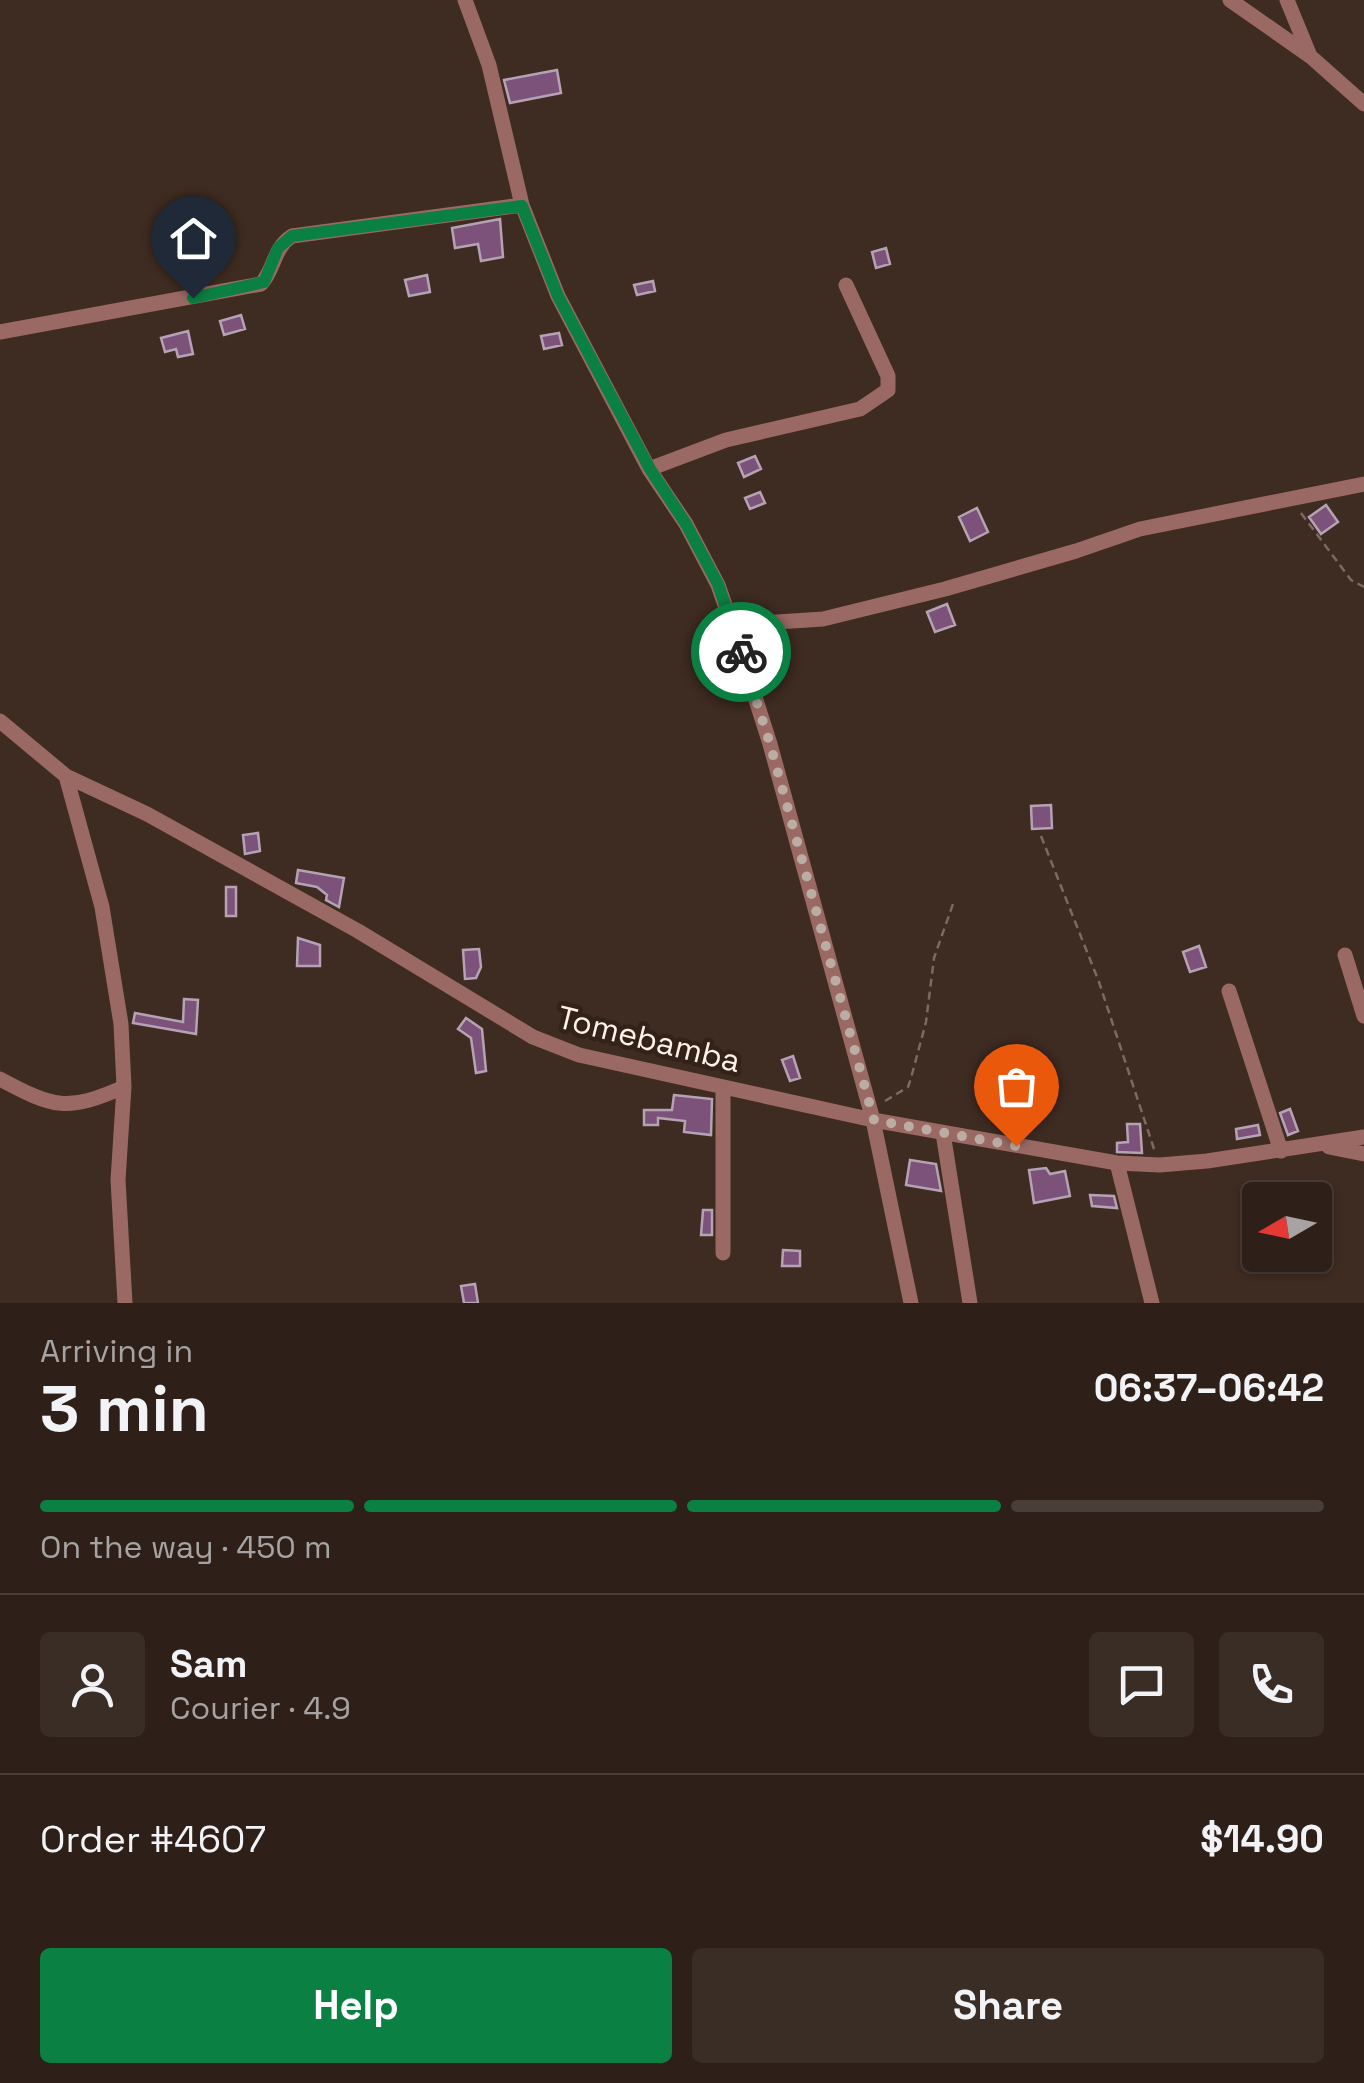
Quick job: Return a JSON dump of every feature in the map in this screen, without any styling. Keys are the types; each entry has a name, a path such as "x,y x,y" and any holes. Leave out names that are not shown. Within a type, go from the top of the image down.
{"street":[{"path":"465,0 489,65 522,206 558,296 650,469 718,584 775,761 871,1112 911,1303"},
{"path":"1230,0 1310,56 1364,104"},
{"path":"1287,0 1310,56"},
{"path":"0,332 261,284 278,248 292,236 522,206"},
{"path":"650,469 726,440 860,409 888,390 888,376 846,285"},
{"path":"732,625 822,620 963,584 1140,530 1364,484"},
{"name":"Tomebamba","path":"0,720 66,776 147,814 358,931 534,1037 579,1054 723,1088 871,1112 942,1133 1117,1163 1160,1165 1364,1137"},
{"path":"66,776 102,907 121,1024 124,1087 118,1180 125,1303"},
{"path":"1345,955 1364,1016"},
{"path":"1229,991 1281,1151"},
{"path":"0,1080 50,1104 86,1104 124,1087"},
{"path":"723,1088 723,1254"},
{"path":"942,1133 970,1303"},
{"path":"1318,1145 1364,1154"},
{"path":"1117,1163 1152,1303"}],"path":[{"path":"1291,500 1351,580 1364,587"},
{"path":"1041,836 1099,982 1160,1165"},
{"path":"871,1112 908,1088 926,1022 934,958 954,904"}],"building":[{"path":"557,70 561,93 510,103 504,80"},
{"path":"500,219 503,257 481,261 478,244 455,248 452,228"},
{"path":"886,248 890,264 876,268 872,252"},
{"path":"427,275 430,292 409,296 405,280"},
{"path":"653,281 655,291 637,295 634,285"},
{"path":"241,315 245,329 224,335 220,321"},
{"path":"188,331 193,354 178,357 176,349 165,352 161,338"},
{"path":"559,333 562,345 544,349 541,336"},
{"path":"755,456 761,469 744,477 738,463"},
{"path":"760,492 765,503 750,509 745,498"},
{"path":"1326,505 1338,522 1321,534 1309,517"},
{"path":"977,508 988,532 970,541 959,517"},
{"path":"947,604 955,625 935,632 927,612"},
{"path":"1051,805 1052,828 1032,829 1031,806"},
{"path":"258,833 260,851 245,854 243,835"},
{"path":"298,870 344,878 339,907 326,900 327,895 317,887 296,883"},
{"path":"226,887 236,887 236,916 226,916"},
{"path":"298,938 320,945 320,966 297,966"},
{"path":"1199,946 1206,967 1190,972 1183,952"},
{"path":"479,949 481,967 476,978 465,979 463,950"},
{"path":"184,999 198,1000 196,1034 133,1023 135,1013 183,1022"},
{"path":"466,1018 482,1029 486,1071 476,1073 471,1038 458,1029"},
{"path":"793,1056 800,1078 790,1081 782,1060"},
{"path":"674,1095 712,1099 711,1135 684,1132 685,1121 658,1118 658,1125 644,1125 644,1110 672,1110"},
{"path":"1290,1109 1298,1131 1288,1135 1280,1113"},
{"path":"1127,1124 1140,1124 1142,1153 1117,1152 1117,1143 1128,1142"},
{"path":"1258,1125 1260,1135 1237,1139 1236,1129"},
{"path":"910,1160 936,1164 941,1191 906,1185"},
{"path":"1046,1168 1050,1174 1065,1171 1070,1196 1034,1203 1029,1170"},
{"path":"1090,1195 1114,1196 1117,1208 1092,1206"},
{"path":"703,1210 712,1210 712,1235 701,1235"},
{"path":"783,1250 800,1251 800,1266 782,1266"},
{"path":"475,1284 478,1303 464,1303 461,1286"}],"way so far":[{"path":"741,652 874,1120 1016,1146"}],"route":[{"path":"193,298 261,284 278,248 292,236 522,206 558,296 650,469 718,584 741,652"}]}
